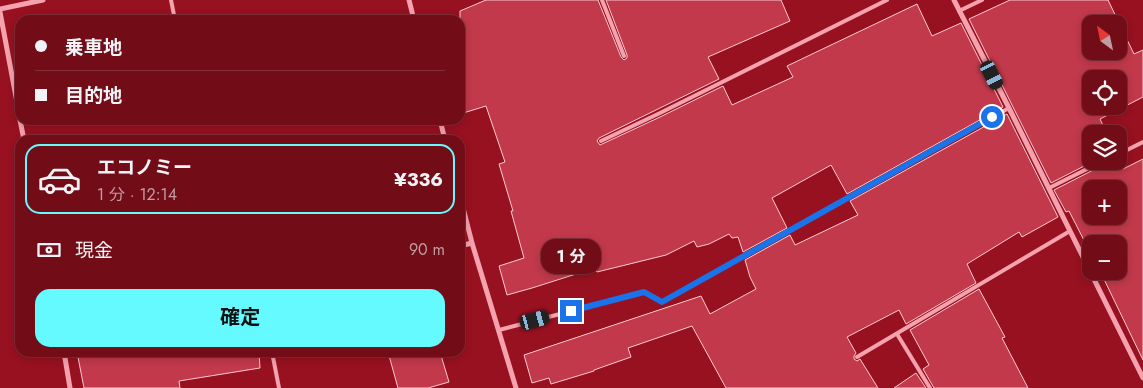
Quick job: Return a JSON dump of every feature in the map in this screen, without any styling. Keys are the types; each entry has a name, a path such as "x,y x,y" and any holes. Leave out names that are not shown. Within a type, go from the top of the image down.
{"street":[{"path":"15,92 0,11 43,0"},
{"path":"409,0 413,15"},
{"path":"954,0 1143,378"},
{"path":"0,46 6,44"},
{"path":"465,216 516,388"},
{"path":"465,245 472,243"},
{"path":"65,357 70,388"}],"lane":[{"path":"171,0 174,15"},
{"path":"602,0 624,56"},
{"path":"601,141 887,0"},
{"path":"959,11 982,0"},
{"path":"499,330 644,292 662,302 1009,108"},
{"path":"1127,150 1143,142"},
{"path":"1049,188 1085,170"},
{"path":"857,357 1070,231"},
{"path":"898,334 930,388"},
{"path":"273,357 279,388"}],"building":[{"path":"486,0 598,0 621,57 624,60 627,58 627,55 606,0 781,0 790,21 708,57 719,79 599,138 597,141 600,145 723,86 732,105 793,77 787,66 917,4 932,36 961,23 1003,107 847,194 831,165 772,198 787,228 743,252 738,237 732,238 729,234 709,244 697,247 694,241 666,255 597,272 595,268 507,295 499,266 524,258 499,164 505,162 486,106 465,112 465,15 460,15 460,11"},
{"path":"1010,0 1108,0 1115,15 1082,15 1082,60 1128,60 1128,42 1134,54 1143,50 1143,97 1127,105 1127,70 1082,70 1082,115 1108,115 1100,119 1103,125 1082,125 1082,167 1051,183 969,19"},
{"path":"1007,114 1058,217 1022,237 1019,232 967,264 976,283 906,324 899,310 847,337 856,353 854,359 857,361 860,359 878,388 726,388 692,326 628,348 631,357 594,371 551,384 549,378 532,383 524,355 701,296 710,314 756,289 745,260 790,235 795,245 858,215 850,201"},
{"path":"1143,159 1143,360 1104,280 1127,280 1127,235 1082,236 1069,211 1066,212 1054,190 1093,170 1127,170 1127,167"},
{"path":"979,289 1005,337 1002,338 1028,388 934,388 923,369 929,365 910,330"},
{"path":"78,357 259,357 260,368 179,381 180,388 84,388"},
{"path":"389,357 442,357 449,382 428,388 398,388"},
{"path":"916,373 926,388 894,388"}],"route":[{"path":"571,311 644,292 662,302 992,117"}]}
